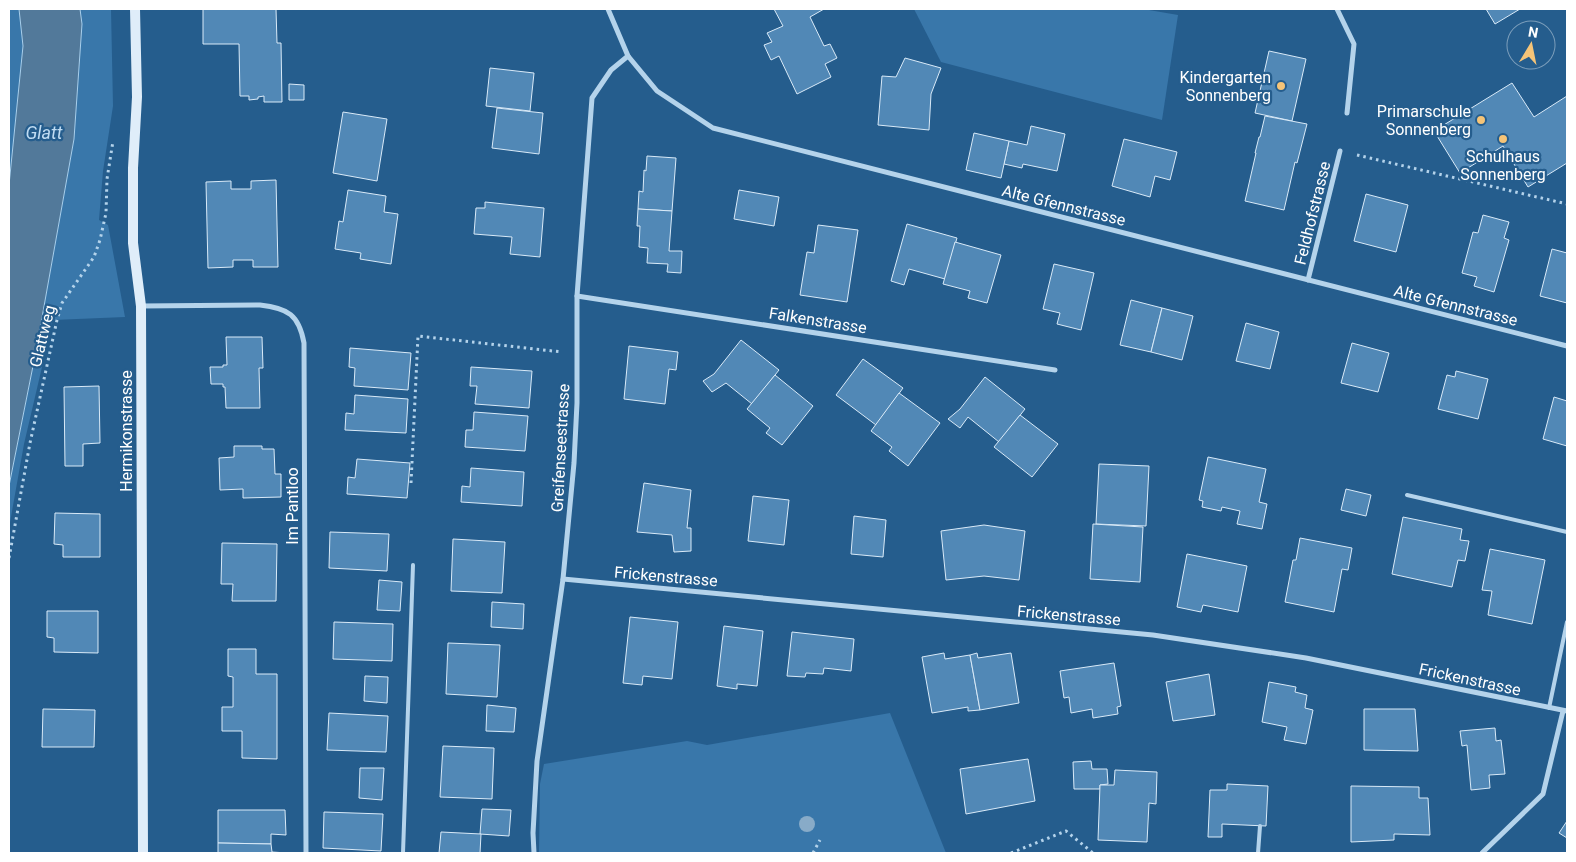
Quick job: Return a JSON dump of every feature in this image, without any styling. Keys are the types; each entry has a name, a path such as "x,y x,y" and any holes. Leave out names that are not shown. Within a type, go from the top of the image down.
{"street":[{"name":"Hermikonstrasse","path":"135,9 137,97 133,168 133,243 141,306 143,853"},
{"name":"Alte Gfennstrasse","path":"608,9 628,56 657,90 713,128 1567,346"},
{"path":"1337,9 1354,44 1347,113"},
{"name":"Greifenseestrasse","path":"534,853 533,824 537,761 563,579 574,463 577,403 577,296 592,98 611,70 628,56"},
{"name":"Feldhofstrasse","path":"1308,280 1340,151"},
{"name":"Falkenstrasse","path":"577,296 1056,370"},
{"name":"Im Pantloo","path":"141,306 272,306 284,310 296,318 302,329 304,343 306,853"},
{"name":"Frickenstrasse","path":"563,579 1153,635 1306,658 1565,711"},
{"path":"1482,853 1543,794 1565,711"}],"lane":[{"path":"1407,495 1567,532"},
{"path":"403,853 413,565"},
{"path":"1549,708 1567,622"},
{"path":"1258,853 1260,826"}],"path":[{"name":"Glattweg","path":"9,558 30,443 57,320 62,303 94,257 100,240 106,213 107,179 114,135"},
{"path":"1340,151 1567,204"},
{"path":"411,483 418,336 577,354"},
{"path":"1011,853 1066,830 1093,853"},
{"path":"813,853 820,840"}],"shaded area":[{"path":"9,9 19,9 23,46 9,185"},
{"path":"80,9 111,9 113,106 103,171 99,220 108,225 125,317 53,320 24,444 9,528 9,486 36,351 74,139 82,24"},
{"path":"914,9 1143,9 1178,15 1162,120 941,62"},
{"path":"890,713 946,853 539,853 540,784 544,764 687,741 707,745"}],"water":[{"name":"Glatt","path":"19,9 80,9 82,24 74,139 36,351 9,486 9,185 23,46"}],"building":[{"path":"203,9 276,9 277,43 281,43 282,102 264,102 264,96 249,100 249,96 240,96 239,44 203,44"},
{"path":"774,9 824,9 810,17 824,46 830,44 837,58 825,64 831,77 797,94 779,56 771,60 764,45 772,42 767,33 783,26"},
{"path":"1486,9 1520,9 1495,24"},
{"name":"Kindergarten Sonnenberg","path":"1269,51 1306,59 1292,121 1255,113"},
{"path":"905,58 941,68 931,94 929,130 878,125 882,76 896,77"},
{"path":"490,68 534,73 530,111 486,106"},
{"name":"Schulhaus Sonnenberg","path":"1512,83 1534,117 1567,96 1567,163 1528,187 1503,146 1460,173 1434,131"},
{"path":"289,84 304,85 304,100 289,100"},
{"path":"497,108 543,113 539,154 492,148"},
{"path":"343,112 387,119 377,181 333,173"},
{"path":"1265,116 1307,124 1297,163 1295,162 1284,210 1245,201"},
{"path":"1031,126 1065,134 1057,171 1023,164 1022,168 1004,164 1009,141 1027,145"},
{"path":"974,133 1009,141 1001,178 966,170"},
{"path":"1124,139 1177,152 1170,180 1155,176 1150,197 1112,186"},
{"path":"647,156 676,158 672,211 638,209 639,191 643,192"},
{"path":"276,180 278,267 253,267 253,260 233,260 233,267 208,268 206,182 231,181 231,189 251,189 251,181"},
{"path":"348,190 386,196 384,212 398,214 391,264 360,259 361,253 335,249 339,221 343,222"},
{"path":"739,190 779,197 774,226 734,219"},
{"path":"1366,194 1408,205 1396,252 1354,241"},
{"path":"485,202 544,208 540,257 510,254 512,237 474,234 476,208 485,208"},
{"path":"638,209 672,211 669,251 682,251 681,273 667,272 668,264 647,263 648,248 639,247 640,226 637,226"},
{"path":"1483,215 1509,222 1504,238 1509,240 1494,292 1474,286 1477,277 1462,273 1473,232 1478,233"},
{"path":"907,224 957,238 945,279 909,269 904,285 891,281"},
{"path":"818,225 858,230 847,302 800,295 807,252 814,253"},
{"path":"955,242 1001,255 987,303 968,298 970,291 943,284"},
{"path":"1552,249 1567,253 1567,303 1540,296"},
{"path":"1054,264 1094,273 1081,330 1057,324 1060,313 1043,309"},
{"path":"1131,300 1162,308 1151,352 1120,345"},
{"path":"1162,308 1193,316 1182,360 1151,352"},
{"path":"1246,323 1279,332 1270,369 1236,361"},
{"path":"226,337 262,337 263,368 259,368 260,408 226,408 225,387 223,387 223,384 211,384 210,367 223,367 223,365 227,365"},
{"path":"741,340 779,370 752,404 726,383 712,392 703,381 714,374"},
{"path":"1352,343 1389,353 1378,392 1341,383"},
{"path":"629,346 678,352 676,370 669,369 665,404 624,399"},
{"path":"350,348 411,353 408,390 354,386 355,368 349,367"},
{"path":"863,359 903,388 876,425 836,395"},
{"path":"471,367 532,371 529,408 475,404 477,386 470,386"},
{"path":"1456,371 1488,379 1478,419 1438,409 1447,375 1455,377"},
{"path":"775,375 813,406 782,445 766,433 770,428 747,409"},
{"path":"985,377 1025,409 999,442 968,417 960,428 948,419 960,409"},
{"path":"99,386 100,443 83,444 83,466 65,466 64,387"},
{"path":"899,393 940,423 908,466 889,451 892,447 871,431"},
{"path":"355,395 408,399 406,433 345,430 346,413 354,414"},
{"path":"1554,397 1567,401 1567,446 1543,439"},
{"path":"474,412 528,416 525,451 465,447 466,430 473,430"},
{"path":"1020,415 1058,444 1032,477 994,447"},
{"path":"234,446 262,446 262,449 274,449 275,474 281,474 281,497 243,498 243,489 220,490 219,458 234,457"},
{"path":"1208,457 1266,469 1259,502 1267,504 1262,529 1237,524 1240,511 1222,507 1221,511 1202,507 1203,501 1199,500"},
{"path":"357,459 410,463 407,498 347,494 348,477 355,478"},
{"path":"1099,464 1149,466 1146,526 1096,524"},
{"path":"471,468 524,472 522,506 461,502 462,486 470,487"},
{"path":"644,483 691,490 687,528 691,528 691,551 674,552 672,535 637,532"},
{"path":"1346,489 1371,495 1366,516 1341,510"},
{"path":"753,496 789,500 784,545 748,541"},
{"path":"55,513 100,514 100,557 63,557 63,545 54,544"},
{"path":"854,516 886,520 883,557 851,554"},
{"path":"1403,517 1462,529 1460,540 1469,541 1465,561 1458,560 1452,587 1392,574"},
{"path":"1093,524 1143,527 1140,582 1090,579"},
{"path":"984,525 1025,531 1019,580 984,576 946,580 941,531"},
{"path":"330,532 389,534 387,571 329,568"},
{"path":"1300,538 1352,548 1348,570 1342,569 1334,612 1285,602 1293,560 1296,560"},
{"path":"453,539 505,542 502,593 451,591"},
{"path":"222,543 277,544 276,601 232,601 233,584 221,584"},
{"path":"1490,549 1545,560 1532,624 1488,615 1492,591 1482,590"},
{"path":"1187,554 1247,566 1238,612 1203,605 1201,612 1177,607"},
{"path":"379,580 402,582 400,611 377,610"},
{"path":"492,602 524,604 523,629 491,627"},
{"path":"47,611 98,611 98,653 54,652 54,638 47,637"},
{"path":"630,617 678,622 672,679 643,676 642,685 623,683"},
{"path":"334,622 393,624 392,661 333,659"},
{"path":"724,626 763,631 757,686 737,684 737,689 717,686"},
{"path":"792,632 854,639 851,671 824,668 823,674 806,673 805,677 787,676"},
{"path":"448,643 500,645 497,697 446,694"},
{"path":"228,649 256,649 256,674 277,674 277,759 242,758 242,731 222,731 222,707 233,707 233,677 228,676"},
{"path":"944,653 945,659 970,655 980,710 968,711 968,707 932,713 922,657"},
{"path":"977,653 978,658 1011,653 1019,703 980,710 970,655"},
{"path":"1114,663 1121,706 1117,707 1118,714 1093,718 1092,709 1071,713 1069,697 1064,698 1060,671"},
{"path":"1209,674 1215,715 1173,721 1166,682"},
{"path":"365,676 388,677 387,703 364,701"},
{"path":"1269,682 1296,687 1295,692 1307,695 1305,708 1313,710 1306,744 1284,740 1287,727 1262,722"},
{"path":"487,705 516,708 514,732 486,731"},
{"path":"43,709 95,710 94,747 42,747"},
{"path":"1364,709 1415,709 1418,751 1364,750"},
{"path":"329,713 388,716 386,752 327,750"},
{"path":"1495,728 1496,741 1501,740 1505,774 1489,775 1490,788 1471,790 1467,745 1462,746 1460,731"},
{"path":"443,746 494,748 492,799 440,797"},
{"path":"1028,759 1035,801 966,814 960,769"},
{"path":"1091,761 1092,769 1107,769 1108,784 1100,785 1100,789 1074,789 1073,762"},
{"path":"360,768 384,768 382,800 359,798"},
{"path":"1115,770 1157,772 1156,804 1149,803 1147,842 1098,840 1100,785 1114,785"},
{"path":"1227,784 1268,786 1266,826 1222,824 1222,837 1208,837 1210,790 1227,790"},
{"path":"1351,786 1419,787 1419,798 1428,798 1430,835 1394,834 1394,840 1351,842"},
{"path":"482,809 511,810 509,836 480,834"},
{"path":"218,810 285,810 286,835 271,834 271,844 218,843"},
{"path":"324,812 383,814 381,851 323,848"},
{"path":"1567,821 1567,838 1559,833"},
{"path":"441,832 481,834 480,853 439,853"},
{"path":"218,843 271,844 272,852 287,853 218,853"}],"place":[{"name":"Kindergarten Sonnenberg","path":"1281,86"},
{"name":"Primarschule Sonnenberg","path":"1481,120"},
{"name":"Schulhaus Sonnenberg","path":"1503,139"}]}
